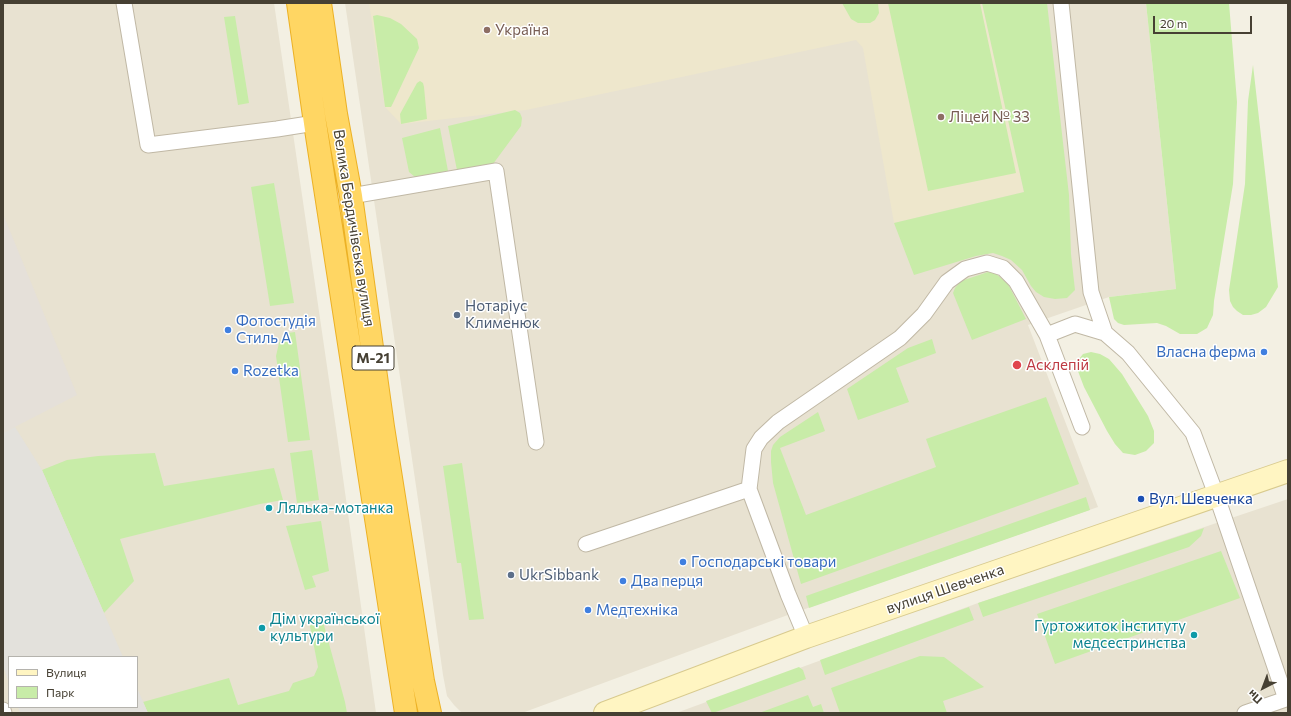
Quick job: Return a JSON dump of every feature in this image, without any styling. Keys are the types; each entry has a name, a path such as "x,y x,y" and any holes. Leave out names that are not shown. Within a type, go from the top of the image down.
{"highway":[{"name":"Велика Бердичівська вулиця","path":"298,3 315,123 406,713"},
{"name":"Велика Бердичівська вулиця","path":"320,3 336,114 351,196 383,427 423,681 430,713"}],"street":[{"name":"вулиця Шевченка","path":"605,713 806,638 1217,497 1288,471"}],"lane":[{"path":"124,3 148,145 315,123"},
{"path":"1061,3 1091,292 1105,333"},
{"path":"351,196 496,171 536,442"},
{"path":"806,638 749,489 754,449 761,438 778,422 900,338 924,314 947,282 965,269 987,263 1003,268 1016,281 1047,335 1082,427"},
{"path":"1047,335 1075,324 1105,333 1128,353 1193,433 1217,497 1286,699 1245,713"},
{"path":"586,544 749,489"}],"shaded area":[{"path":"3,3 274,3 376,713 3,713"},
{"path":"345,3 1146,3 1176,289 1109,297 1028,325 1098,507 785,616 522,713 462,713 447,696 443,675"},
{"name":"Ліцей № 33","path":"369,3 982,3 1024,192 894,223 863,48 856,40 526,110 401,124 385,107"},
{"path":"3,214 77,395 3,433"},
{"path":"15,427 42,470 123,656 8,656 8,680 3,666 3,433"},
{"path":"1288,499 1288,713 676,713 978,603"},
{"path":"138,690 148,713 20,713 18,708 138,708"}],"green space":[{"path":"842,3 878,3 879,13 875,20 870,23 858,23 851,19"},
{"path":"888,3 980,3 1016,173 928,191"},
{"path":"982,3 1047,3 1069,195 1071,254 1075,290 1067,298 1055,299 1044,297 1036,292 1022,270 1011,260 993,253 976,256 914,275 894,223 1024,192"},
{"path":"1146,3 1229,3 1237,102 1233,184 1213,315 1207,328 1197,334 1180,334 1157,323 1124,325 1118,323 1114,319 1109,297 1176,289"},
{"path":"377,15 390,18 401,24 417,39 419,48 391,107 385,107 373,16"},
{"path":"235,16 249,103 238,105 224,17"},
{"path":"1253,65 1278,287 1266,307 1258,313 1243,315 1233,307 1230,301 1229,290 1245,184 1248,101"},
{"path":"420,81 423,83 424,87 427,119 401,124 400,114 417,83"},
{"path":"515,110 520,113 522,118 521,126 493,164 457,170 448,126"},
{"path":"440,128 448,171 415,177 409,172 402,138"},
{"path":"274,183 294,303 270,306 251,187"},
{"path":"988,272 995,273 1008,284 1026,319 972,340 953,293 961,281"},
{"path":"295,332 310,440 288,442 276,356 279,343 283,336 288,333"},
{"path":"932,339 936,353 896,368 909,402 858,420 847,389 908,348"},
{"path":"1091,352 1100,354 1109,359 1122,374 1148,416 1154,431 1154,443 1146,451 1135,455 1123,453 1107,431 1084,387 1076,366 1083,354"},
{"path":"1046,397 1079,484 801,584 773,483 771,451 773,445 780,437 818,412 825,431 780,448 806,515 936,467 926,439"},
{"path":"312,450 319,500 297,503 290,453"},
{"path":"155,453 164,486 274,468 283,500 260,504 120,539 134,581 104,613 42,470 67,460 98,456"},
{"path":"462,463 484,619 469,620 461,563 457,563 443,466"},
{"path":"1086,497 1090,510 809,608 806,596"},
{"path":"321,521 329,571 312,576 316,587 305,590 286,526"},
{"path":"1204,528 1201,536 1189,547 983,617 978,603"},
{"path":"1221,551 1240,598 1055,664 1037,614"},
{"path":"969,607 974,620 825,675 820,660"},
{"path":"322,618 347,713 148,713 143,702 229,678 238,705 289,691 293,683 314,676 318,667 309,621"},
{"path":"920,656 944,657 984,687 943,701 947,713 840,713 831,688"},
{"path":"799,667 803,670 806,679 713,713 706,701"},
{"path":"808,695 813,707 821,704 824,713 759,713"}],"place":[{"name":"Україна","path":"487,30"},
{"name":"Ліцей № 33","path":"941,117"},
{"name":"Нотаріус Клименюк","path":"457,315"},
{"name":"Фотостудія Стиль А","path":"228,330"},
{"name":"Власна ферма","path":"1264,352"},
{"name":"Асклепій","path":"1017,365"},
{"name":"Rozetka","path":"235,371"},
{"name":"Вул. Шевченка","path":"1141,499"},
{"name":"Лялька-мотанка","path":"269,508"},
{"name":"Господарські товари","path":"683,562"},
{"name":"UkrSibbank","path":"511,575"},
{"name":"Два перця","path":"623,581"},
{"name":"Медтехніка","path":"588,610"},
{"name":"Дім української культури","path":"262,628"},
{"name":"Гуртожиток інституту медсестринства","path":"1194,635"}]}
